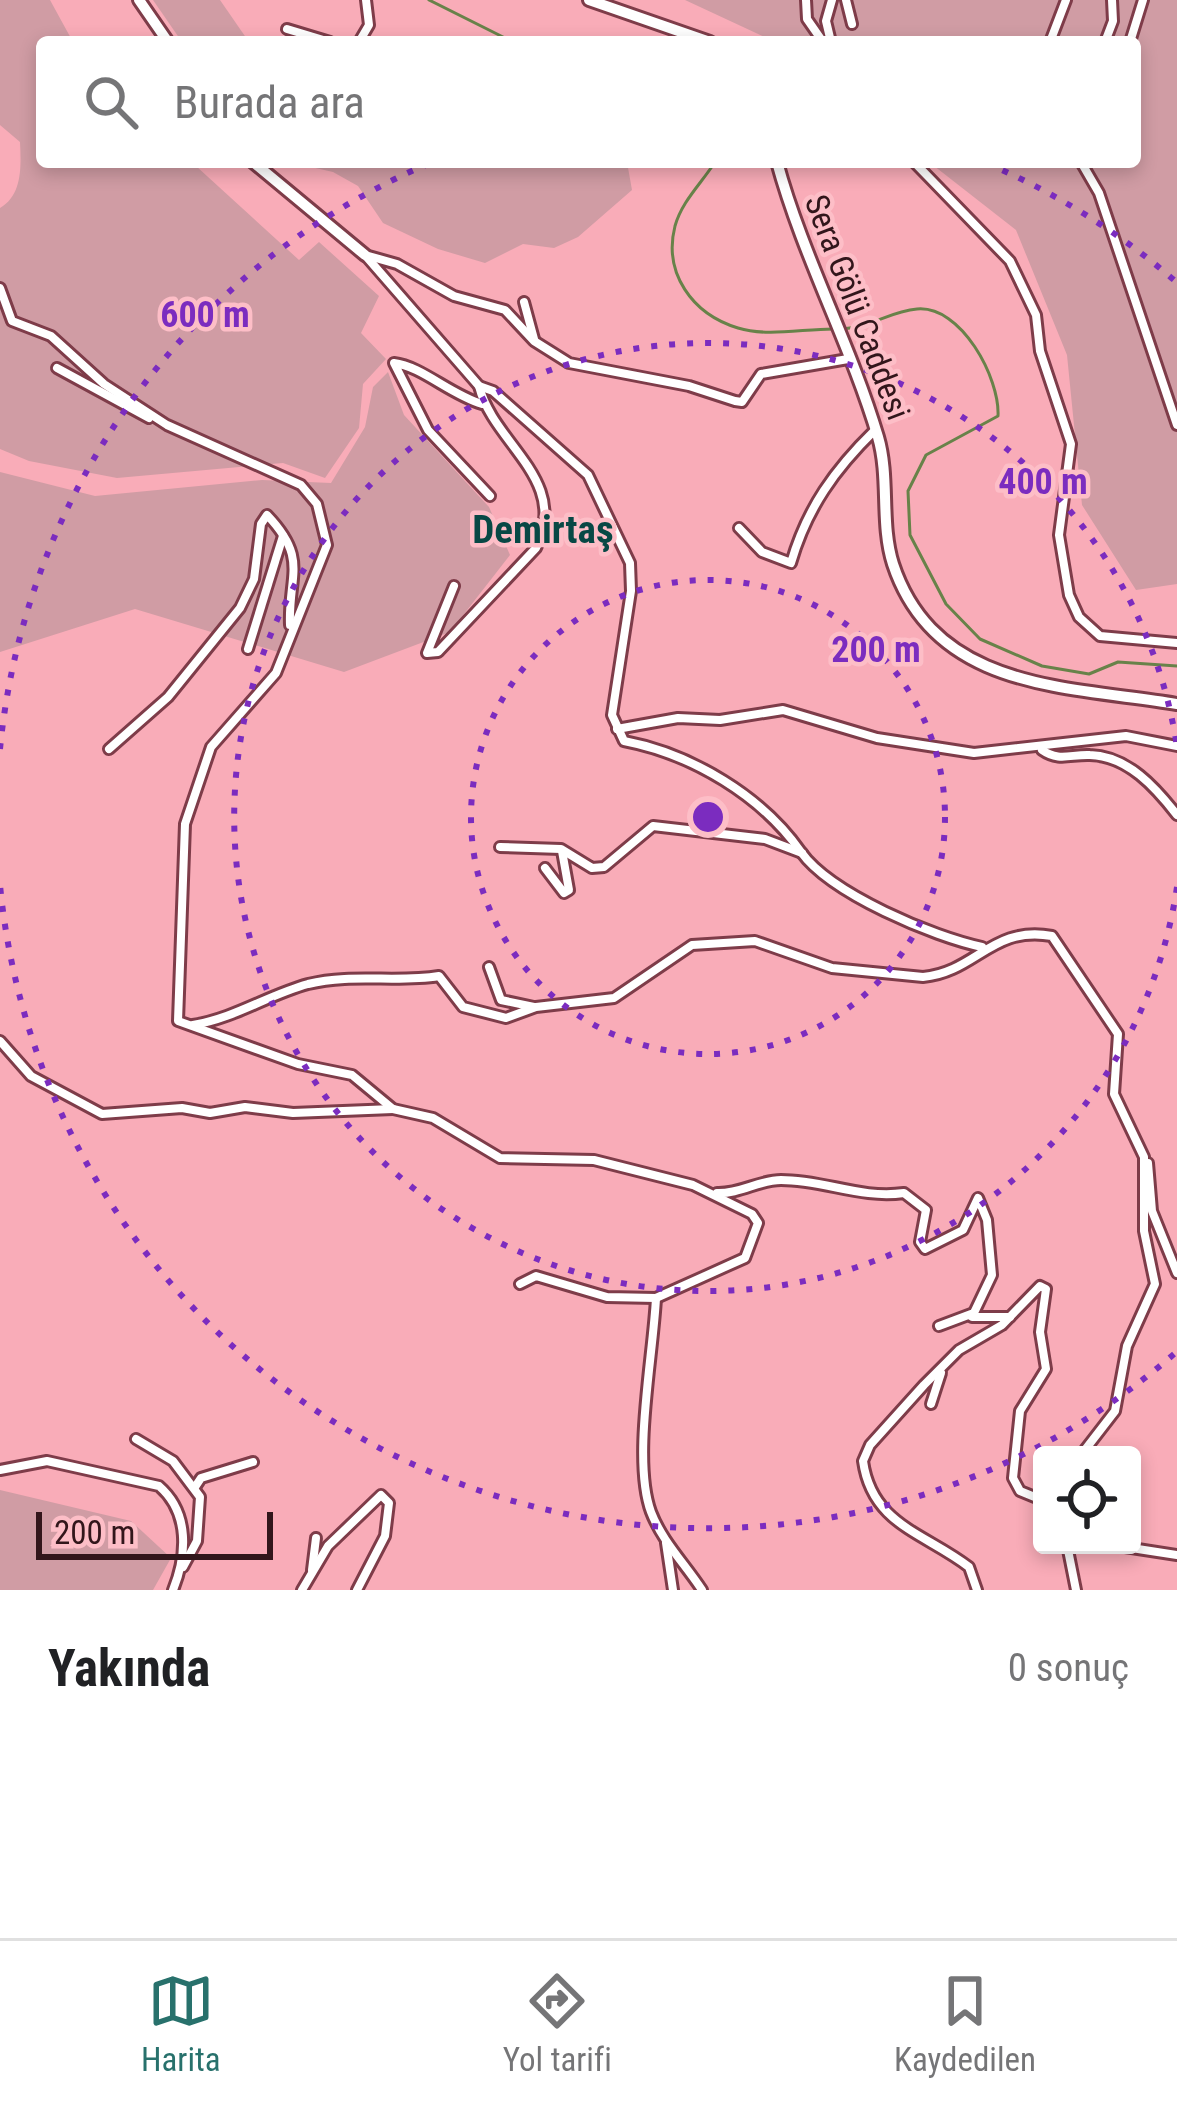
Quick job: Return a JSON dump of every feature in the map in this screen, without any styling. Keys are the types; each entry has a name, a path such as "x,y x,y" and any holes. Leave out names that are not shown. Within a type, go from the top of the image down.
{"main road":[{"path":"139,0 164,36"},
{"path":"589,0 693,36"},
{"path":"260,168 365,255"},
{"name":"Sera Gölü Caddesi","path":"779,168 824,303 875,430 894,566 935,634 956,652 1010,678 1177,704"}],"street":[{"path":"362,36 368,25 365,0"},
{"path":"806,0 807,19 822,36"},
{"path":"827,36 832,0"},
{"path":"847,0 852,24"},
{"path":"1052,36 1066,0"},
{"path":"1107,36 1113,21 1112,0"},
{"path":"1132,36 1143,0"},
{"path":"287,29 310,36"},
{"path":"920,168 1010,261 1036,315 1040,350 1071,444 1059,536 1069,596 1079,616 1100,636 1177,643"},
{"path":"1084,168 1099,193 1177,425"},
{"path":"365,255 397,264 454,296 505,310 534,341 569,362 742,402 760,374 848,359"},
{"path":"365,255 479,386 493,392 588,475 630,563 612,715 615,729 624,741 663,748 759,803 797,840 802,853"},
{"path":"0,288 12,321 51,336 104,384 167,425"},
{"path":"524,302 534,341"},
{"path":"484,405 452,396 414,369 394,363 428,430 490,496"},
{"path":"57,368 115,403 302,485 317,504 327,545 290,627 276,673 212,747 185,824 177,1014 185,1026 298,1064 352,1075 393,1109"},
{"path":"454,586 427,653 438,652 491,600 544,532 539,483 484,405 479,386"},
{"path":"739,528 763,552 791,563 800,531 835,469 875,430"},
{"path":"109,749 168,697 240,608 254,579 261,524 268,515 284,535 298,571 290,627"},
{"path":"248,649 284,535"},
{"path":"615,729 678,718 720,721 783,710 877,738 974,753 1126,736 1162,741 1177,749"},
{"path":"1041,749 1061,758 1090,755 1124,765 1143,777 1177,815"},
{"path":"500,847 561,849 592,868 604,867 653,826 765,838 802,853 841,884 923,929 982,947"},
{"path":"545,868 564,893 569,890 561,849"},
{"path":"185,1026 250,1011 306,985 366,976 406,981 440,976 463,1007 506,1018 536,1007 614,998 692,945 755,941 832,968 923,976 1026,931 1052,936 1118,1034 1114,1094 1145,1148 1152,1211 1177,1273"},
{"path":"489,967 501,1000 536,1007"},
{"path":"0,1041 32,1076 102,1114 182,1108 210,1113 245,1107 292,1113 393,1109 433,1118 500,1158 594,1160 709,1193 752,1214 757,1238 745,1258 730,1269 656,1298 607,1298 536,1276 520,1284"},
{"path":"1088,1446 1115,1411 1126,1346 1154,1293 1138,1141"},
{"path":"709,1193 736,1194 776,1180 821,1183 862,1196 904,1193 926,1210 920,1242 925,1249 963,1230 978,1198 987,1220 992,1275 971,1314 939,1326"},
{"path":"977,1590 969,1567 914,1538 883,1512 863,1461 870,1445 944,1366 1010,1317 1034,1288 1046,1289 1040,1332 1046,1369 1020,1411 1012,1478 1020,1491 1033,1496"},
{"path":"656,1298 640,1456 650,1510 666,1543 703,1590"},
{"path":"971,1314 974,1318 1010,1317"},
{"path":"931,1404 944,1366"},
{"path":"136,1439 165,1454 195,1486 200,1530 173,1590"},
{"path":"0,1470 47,1461 159,1486 172,1497 182,1524 182,1568"},
{"path":"195,1486 201,1478 253,1462"},
{"path":"302,1590 328,1546 375,1498 385,1496 385,1535 357,1590"},
{"path":"312,1571 316,1538"},
{"path":"666,1543 673,1590"},
{"path":"1141,1549 1177,1555"},
{"path":"1069,1554 1076,1590"}],"shaded area":[{"path":"0,0 50,0 70,36 36,36 36,168 198,168 299,260 319,242 379,296 361,333 386,359 363,384 359,428 325,478 283,463 117,478 29,461 0,449 0,208 17,187 21,160 20,142 0,125"},
{"path":"153,0 220,0 245,36 178,36"},
{"path":"685,0 1177,0 1177,584 1136,590 1082,505 1067,355 1016,230 937,168 1141,168 1141,36 762,36"},
{"path":"315,168 628,168 632,190 578,237 554,248 523,244 485,263 438,249 383,223 358,186"},
{"path":"388,372 404,415 489,507 510,555 450,632 344,672 135,609 0,652 0,472 95,496 262,480 331,483 365,427 373,387"},
{"path":"0,1490 131,1521 171,1558 153,1590 0,1590"}],"waterway":[{"path":"429,0 501,36"},
{"path":"711,168 675,226 673,260 685,289 707,313 749,331 833,329"},
{"path":"842,329 907,310 933,311 962,331 985,364 998,416 926,455 908,491 910,535 946,604 980,639 1042,666 1089,674 1118,662 1177,666"}],"district":[{"name":"Demirtaş","path":"543,529"}]}
